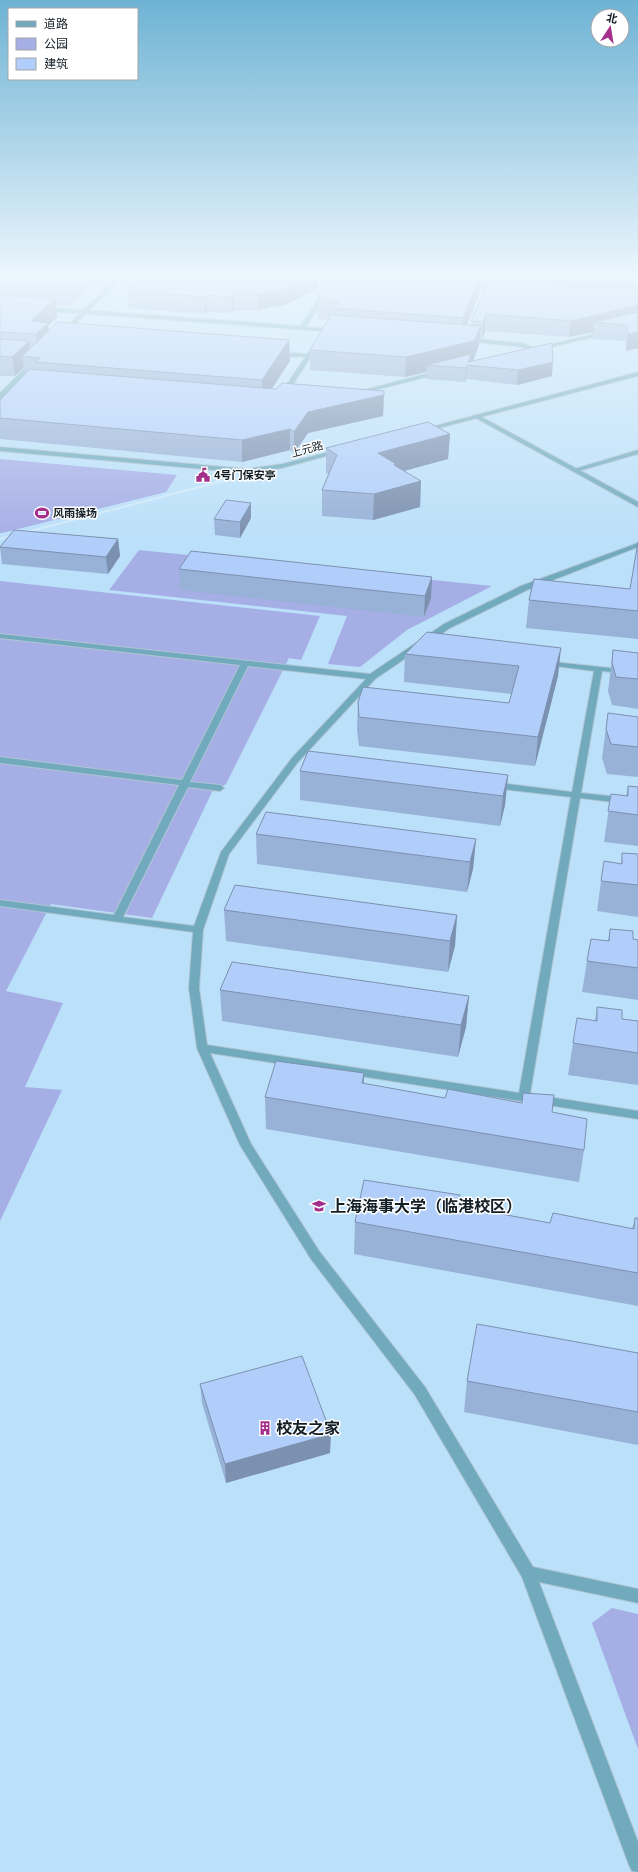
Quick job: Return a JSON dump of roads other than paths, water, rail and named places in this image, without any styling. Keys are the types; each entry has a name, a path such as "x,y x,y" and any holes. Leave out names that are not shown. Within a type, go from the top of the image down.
{"street":[{"path":"0,397 33,364"},
{"path":"409,434 638,374"},
{"name":"上元路","path":"0,449 248,471 282,466 349,449"},
{"path":"575,470 638,452"}],"lane":[{"path":"280,400 303,364"},
{"path":"349,395 447,370"},
{"path":"13,384 20,385"},
{"path":"284,394 291,395"},
{"path":"476,416 638,505"},
{"path":"638,545 524,588 447,626 372,677 299,761 224,854 198,930 194,988 202,1048 246,1144 315,1255 420,1391 528,1573 638,1865"},
{"path":"0,636 372,677"},
{"path":"414,649 429,650"},
{"path":"537,662 638,673"},
{"path":"117,919 245,663"},
{"path":"524,1097 598,669"},
{"path":"0,760 220,788"},
{"path":"482,784 638,802"},
{"path":"0,903 198,930"},
{"path":"202,1048 638,1115"},
{"path":"528,1573 638,1596"}],"place":[{"name":"4号门保安亭","path":"203,475"},
{"name":"风雨操场","path":"42,513"},
{"name":"上海海事大学（临港校区）","path":"319,1206"},
{"name":"校友之家","path":"265,1428"}]}
